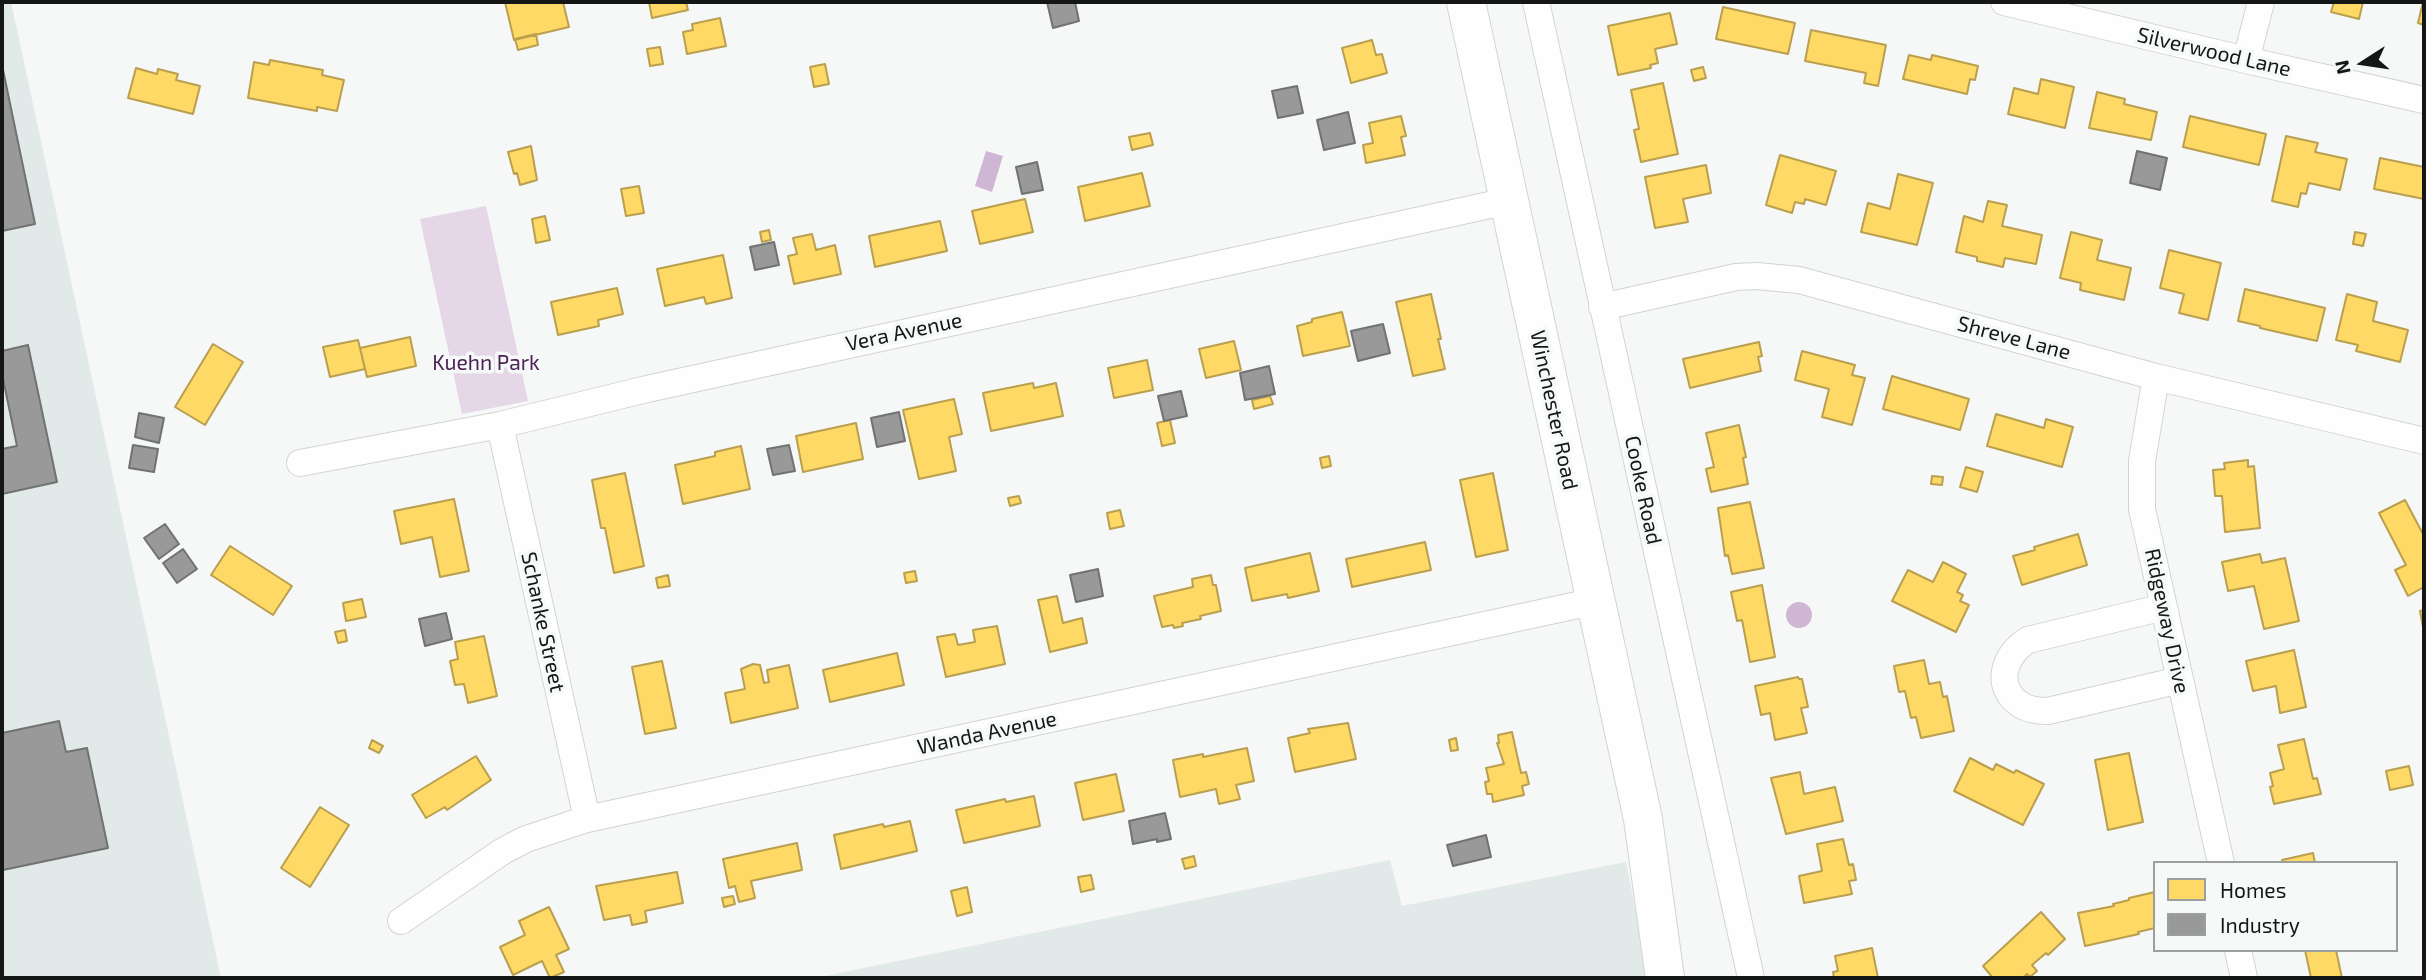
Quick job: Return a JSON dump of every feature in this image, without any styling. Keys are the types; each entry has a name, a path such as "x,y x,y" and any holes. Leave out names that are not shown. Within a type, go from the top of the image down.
{"main road":[{"name":"Winchester Road","path":"1466,2 1643,819 1665,978"},
{"name":"Winchester Road","path":"1643,819 1692,978"}],"street":[{"name":"Cooke Road","path":"1536,2 1751,978"},
{"name":"Silverwood Lane","path":"2004,2 2424,100"},
{"path":"2246,60 2261,2"},
{"name":"Vera Avenue","path":"300,463 500,425 647,388 1508,201"},
{"name":"Shreve Lane","path":"1602,307 1715,281 1757,276 1799,280 2156,377 2424,441"},
{"name":"Ridgeway Drive","path":"2156,377 2142,461 2142,509 2221,861"},
{"name":"Schanke Street","path":"500,425 587,820"},
{"name":"Wanda Avenue","path":"401,921 503,851 526,839 587,820 1595,601"},
{"path":"2164,607 2028,640 2015,648 2006,661 2004,674 2012,697 2021,706 2048,711 2180,680"},
{"path":"2238,952 2244,978"}],"shaded area":[{"path":"2,2 11,2 221,978 2,978"},
{"path":"986,151 1003,156 992,192 975,186"},
{"path":"1799,602 1808,606 1812,615 1808,624 1799,628 1790,624 1786,615 1790,606"},
{"path":"1390,860 1402,906 1626,862 1649,978 815,978"}],"green space":[{"name":"Kuehn Park","path":"486,206 528,401 462,414 420,219"}],"building: Homes":[{"path":"505,2 563,2 569,27 514,40"},
{"path":"649,2 686,2 688,10 652,18"},
{"path":"2334,2 2363,2 2359,19 2331,12"},
{"path":"2424,2 2424,25 2418,23"},
{"path":"1723,7 1795,23 1788,54 1716,39"},
{"path":"1670,13 1677,44 1655,49 1658,63 1650,65 1651,68 1618,75 1608,26"},
{"path":"720,18 726,46 687,54 683,32 693,30 692,24"},
{"path":"1811,30 1886,45 1878,86 1864,83 1866,73 1805,61"},
{"path":"536,34 538,45 518,50 515,39"},
{"path":"1372,40 1376,55 1382,54 1387,73 1351,83 1342,48"},
{"path":"660,47 663,64 650,66 647,49"},
{"path":"1909,55 1931,60 1932,55 1978,66 1975,80 1970,79 1967,94 1903,79"},
{"path":"270,60 323,70 322,75 344,80 337,111 317,107 317,111 248,98 254,62 269,65"},
{"path":"825,64 829,84 814,87 810,67"},
{"path":"1703,67 1706,78 1694,81 1691,70"},
{"path":"136,68 157,74 158,69 178,74 176,80 200,86 193,114 128,98"},
{"path":"2041,79 2074,87 2065,128 2008,114 2014,88 2038,94"},
{"path":"1663,83 1678,154 1641,162 1634,130 1639,129 1631,90"},
{"path":"2097,92 2125,99 2124,104 2157,112 2151,140 2089,128"},
{"path":"1401,116 1406,136 1401,137 1405,155 1366,163 1363,145 1373,143 1369,123"},
{"path":"2190,116 2266,134 2259,165 2183,147"},
{"path":"1150,133 1153,145 1132,150 1129,137"},
{"path":"2286,136 2318,143 2315,152 2347,159 2340,190 2309,183 2306,194 2301,193 2298,207 2272,201"},
{"path":"531,146 537,180 520,185 508,152"},
{"path":"1780,155 1836,171 1826,205 1805,199 1804,204 1795,202 1792,213 1766,205"},
{"path":"2380,158 2424,167 2424,199 2374,189"},
{"path":"1706,165 1711,193 1683,199 1688,222 1655,228 1645,177"},
{"path":"1142,173 1150,206 1085,221 1078,187"},
{"path":"1898,174 1933,183 1917,245 1861,232 1868,203 1890,209"},
{"path":"639,186 644,213 626,216 621,189"},
{"path":"1025,199 1033,232 980,244 972,211"},
{"path":"1988,201 2007,205 2002,226 2042,235 2036,264 2005,258 2003,267 1977,261 1977,257 1956,252 1964,216 1983,222"},
{"path":"545,216 550,240 536,243 532,219"},
{"path":"940,221 947,251 875,267 869,236"},
{"path":"769,230 771,240 762,242 760,232"},
{"path":"2071,232 2102,240 2097,260 2131,268 2124,300 2080,290 2081,283 2060,278"},
{"path":"2355,232 2366,234 2363,246 2353,244"},
{"path":"812,234 816,250 835,245 841,274 794,284 788,256 797,254 793,238"},
{"path":"2169,250 2221,263 2208,320 2179,313 2184,294 2160,288"},
{"path":"723,255 732,298 706,304 704,297 665,306 657,269"},
{"path":"617,288 623,314 598,320 599,326 558,335 551,302"},
{"path":"2245,289 2325,308 2317,341 2238,321"},
{"path":"1431,294 1445,369 1413,376 1396,302"},
{"path":"2347,294 2377,302 2373,321 2408,330 2400,362 2356,351 2358,345 2336,340"},
{"path":"1342,312 1350,346 1303,356 1297,326 1312,322 1312,319"},
{"path":"410,337 416,366 367,377 360,348"},
{"path":"358,340 365,369 330,377 323,347"},
{"path":"1234,341 1241,370 1206,378 1199,349"},
{"path":"1759,342 1761,371 1690,388 1683,359"},
{"path":"213,344 243,362 205,425 175,407"},
{"path":"1802,351 1855,365 1852,375 1865,378 1852,425 1822,417 1829,389 1795,380"},
{"path":"1147,360 1153,390 1114,398 1108,368"},
{"path":"1892,376 1969,399 1960,430 1883,409"},
{"path":"1033,383 1034,388 1056,383 1063,416 991,431 983,393"},
{"path":"1270,396 1273,404 1254,409 1252,400"},
{"path":"954,399 962,434 949,437 956,471 919,479 903,410"},
{"path":"1996,414 2044,428 2046,419 2073,427 2062,467 1987,446"},
{"path":"1170,420 1175,443 1162,446 1157,423"},
{"path":"856,423 863,459 803,472 796,436"},
{"path":"1739,425 1748,484 1711,492 1706,469 1714,467 1706,433"},
{"path":"741,446 750,489 683,504 675,465 715,456 715,452"},
{"path":"1329,456 1331,466 1322,468 1320,458"},
{"path":"2248,460 2248,467 2254,466 2260,528 2225,532 2222,496 2215,496 2213,470 2225,469 2224,463"},
{"path":"1966,467 1983,472 1977,492 1960,487"},
{"path":"625,473 644,566 614,573 605,528 601,528 592,480"},
{"path":"1493,473 1508,550 1476,557 1460,480"},
{"path":"1932,476 1943,477 1942,485 1931,484"},
{"path":"1019,496 1021,503 1010,506 1008,498"},
{"path":"454,499 469,571 440,577 432,537 401,544 394,511"},
{"path":"2405,500 2424,536 2424,587 2408,596 2395,570 2406,565 2379,513"},
{"path":"1750,502 1764,568 1732,574 1728,555 1725,556 1718,508"},
{"path":"1120,510 1124,526 1110,529 1107,513"},
{"path":"2078,534 2087,565 2022,585 2013,556"},
{"path":"1425,542 1431,570 1352,587 1346,559"},
{"path":"230,546 292,586 273,615 211,575"},
{"path":"1310,553 1319,591 1288,598 1287,594 1252,601 1245,568"},
{"path":"2260,554 2262,563 2285,558 2299,621 2264,629 2254,586 2228,591 2222,562"},
{"path":"1943,562 1966,574 1957,592 1963,595 1960,601 1969,605 1956,632 1892,601 1908,570 1933,582"},
{"path":"915,571 917,581 906,583 904,573"},
{"path":"668,575 670,586 658,588 656,578"},
{"path":"1211,575 1213,585 1216,585 1221,611 1182,623 1183,626 1162,627 1154,596 1193,587 1192,579"},
{"path":"1762,585 1775,657 1750,662 1742,620 1737,621 1731,592"},
{"path":"1057,596 1063,623 1082,618 1087,643 1050,652 1038,600"},
{"path":"362,599 366,617 346,621 343,603"},
{"path":"2424,610 2424,632 2420,611"},
{"path":"997,626 1005,664 946,677 937,637 955,634 958,645 975,642 973,630"},
{"path":"345,630 347,641 338,643 335,632"},
{"path":"484,636 497,696 468,703 464,684 455,685 450,661 458,659 455,642"},
{"path":"2294,650 2306,707 2280,713 2276,686 2253,691 2246,661"},
{"path":"897,653 904,685 830,702 823,670"},
{"path":"1924,660 1929,684 1940,682 1943,697 1947,696 1954,731 1921,738 1916,717 1911,718 1905,691 1899,692 1894,666"},
{"path":"662,661 676,728 645,734 632,667"},
{"path":"753,664 760,665 764,683 769,682 767,670 789,665 798,708 731,723 725,693 745,689 741,669"},
{"path":"1798,677 1802,679 1808,707 1801,708 1807,733 1775,740 1770,713 1761,715 1755,686"},
{"path":"1348,723 1356,759 1295,772 1288,738 1310,733 1308,729"},
{"path":"1512,732 1521,773 1526,772 1529,784 1522,786 1524,795 1493,802 1492,794 1487,794 1485,782 1489,781 1486,768 1504,764 1497,743 1498,735"},
{"path":"1456,738 1458,750 1451,751 1449,740"},
{"path":"2304,739 2313,779 2317,778 2321,794 2274,804 2270,773 2284,769 2278,745"},
{"path":"372,740 383,746 379,753 369,748"},
{"path":"1247,748 1254,781 1236,785 1240,799 1219,804 1216,789 1180,797 1173,760"},
{"path":"2129,753 2143,822 2108,830 2095,760"},
{"path":"476,756 491,780 447,810 445,807 426,818 412,795"},
{"path":"1970,758 1993,770 1996,764 2014,773 2016,770 2044,784 2023,825 1954,791"},
{"path":"2409,766 2413,785 2390,790 2386,771"},
{"path":"1800,772 1804,794 1835,787 1843,821 1786,834 1771,778"},
{"path":"1116,774 1124,811 1083,820 1075,783"},
{"path":"1034,796 1040,826 964,843 956,810 1005,799 1006,802"},
{"path":"320,807 349,825 310,887 281,868"},
{"path":"910,821 917,851 841,869 834,835"},
{"path":"1843,839 1849,865 1853,864 1856,880 1849,881 1852,894 1804,903 1799,876 1822,871 1817,844"},
{"path":"797,843 802,870 751,881 755,898 739,902 735,886 729,888 723,859"},
{"path":"2313,853 2315,861 2282,861"},
{"path":"1194,856 1196,866 1185,869 1182,859"},
{"path":"677,872 683,903 645,911 647,922 632,925 630,915 604,920 596,886"},
{"path":"1091,875 1094,889 1081,892 1078,877"},
{"path":"967,887 972,912 957,916 951,891"},
{"path":"2153,892 2153,928 2085,946 2078,913 2114,906 2113,904"},
{"path":"733,896 735,904 724,907 722,898"},
{"path":"549,907 569,949 556,955 564,972 550,978 542,961 513,975 500,947 525,935 519,921"},
{"path":"2041,912 2065,939 2032,965 2037,971 2030,977 2027,974 2023,978 1993,978 1983,966"},
{"path":"1872,948 1878,978 1834,978 1833,972 1838,971 1835,956"},
{"path":"2305,952 2336,952 2342,978 2311,978"}],"building: Industry":[{"path":"1047,2 1075,2 1079,21 1053,28"},
{"path":"2,65 35,224 2,231"},
{"path":"1297,86 1303,113 1278,118 1272,91"},
{"path":"1348,112 1355,143 1324,150 1317,120"},
{"path":"2137,151 2167,158 2160,190 2130,183"},
{"path":"1037,162 1043,190 1022,194 1016,167"},
{"path":"774,242 779,265 755,270 750,247"},
{"path":"1383,324 1390,353 1358,361 1351,331"},
{"path":"28,345 57,482 2,494 2,449 17,446 2,374 2,351"},
{"path":"1269,366 1275,394 1245,400 1240,373"},
{"path":"1181,391 1187,416 1164,421 1158,396"},
{"path":"899,412 905,441 877,447 871,418"},
{"path":"139,413 164,418 159,443 135,437"},
{"path":"133,445 158,449 154,472 129,468"},
{"path":"789,445 795,471 773,475 767,449"},
{"path":"165,524 179,544 159,559 144,538"},
{"path":"183,549 197,569 177,583 163,563"},
{"path":"1098,569 1103,596 1076,602 1070,575"},
{"path":"446,613 452,639 425,646 419,619"},
{"path":"59,721 66,752 87,748 108,848 3,870 2,733"},
{"path":"1165,813 1171,839 1133,844 1129,821"},
{"path":"1486,835 1491,857 1453,866 1447,845"}]}
